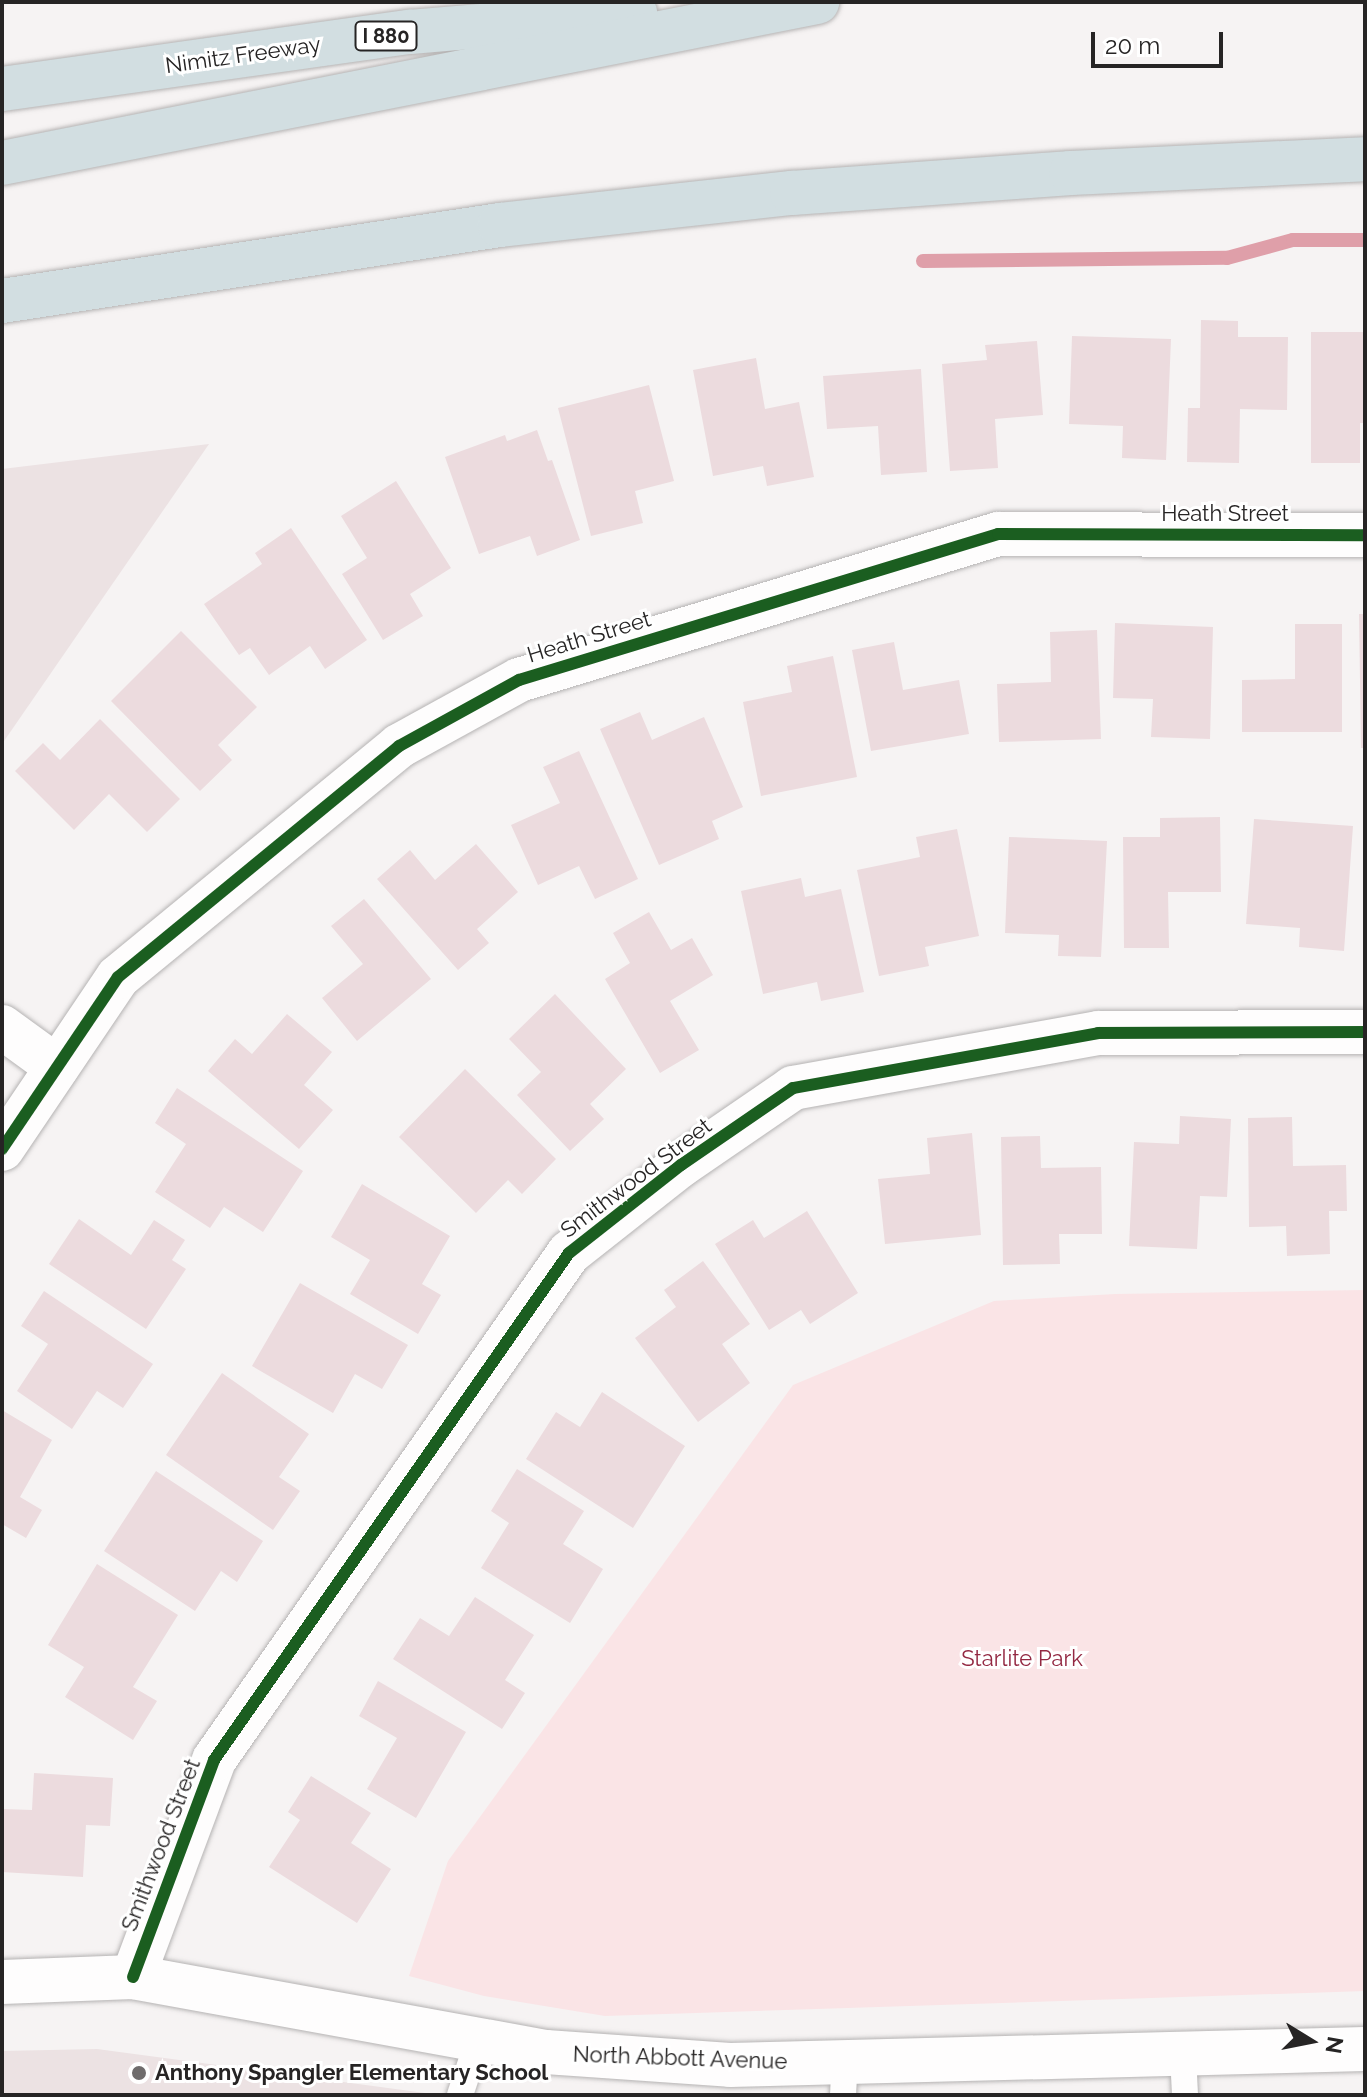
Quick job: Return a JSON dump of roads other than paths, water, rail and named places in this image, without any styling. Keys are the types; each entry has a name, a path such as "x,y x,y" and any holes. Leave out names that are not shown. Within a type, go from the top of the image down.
{"highway":[{"name":"Nimitz Freeway","path":"2,89 410,32 772,2"},
{"path":"2,163 817,2"},
{"path":"2,301 500,225 792,193 1071,173 1365,159"}],"street":[{"name":"Heath Street","path":"2,1149 118,977 399,746 519,680 998,534 1365,535"},
{"path":"2,1027 57,1067"},
{"name":"Smithwood Street","path":"133,1977 214,1760 569,1253 681,1165 793,1088 1098,1033 1365,1032"},
{"name":"North Abbott Avenue","path":"2,1982 133,1977 546,2052 730,2065 844,2078 1184,2074 1365,2049"}],"lane":[{"path":"460,2095 478,2041"}],"waterway":[{"path":"923,261 1227,258 1293,240 1365,240"}],"place":[{"name":"Anthony Spangler Elementary School","path":"139,2073"}],"park label":[{"name":"Starlite Park","path":"1022,1659"}]}
